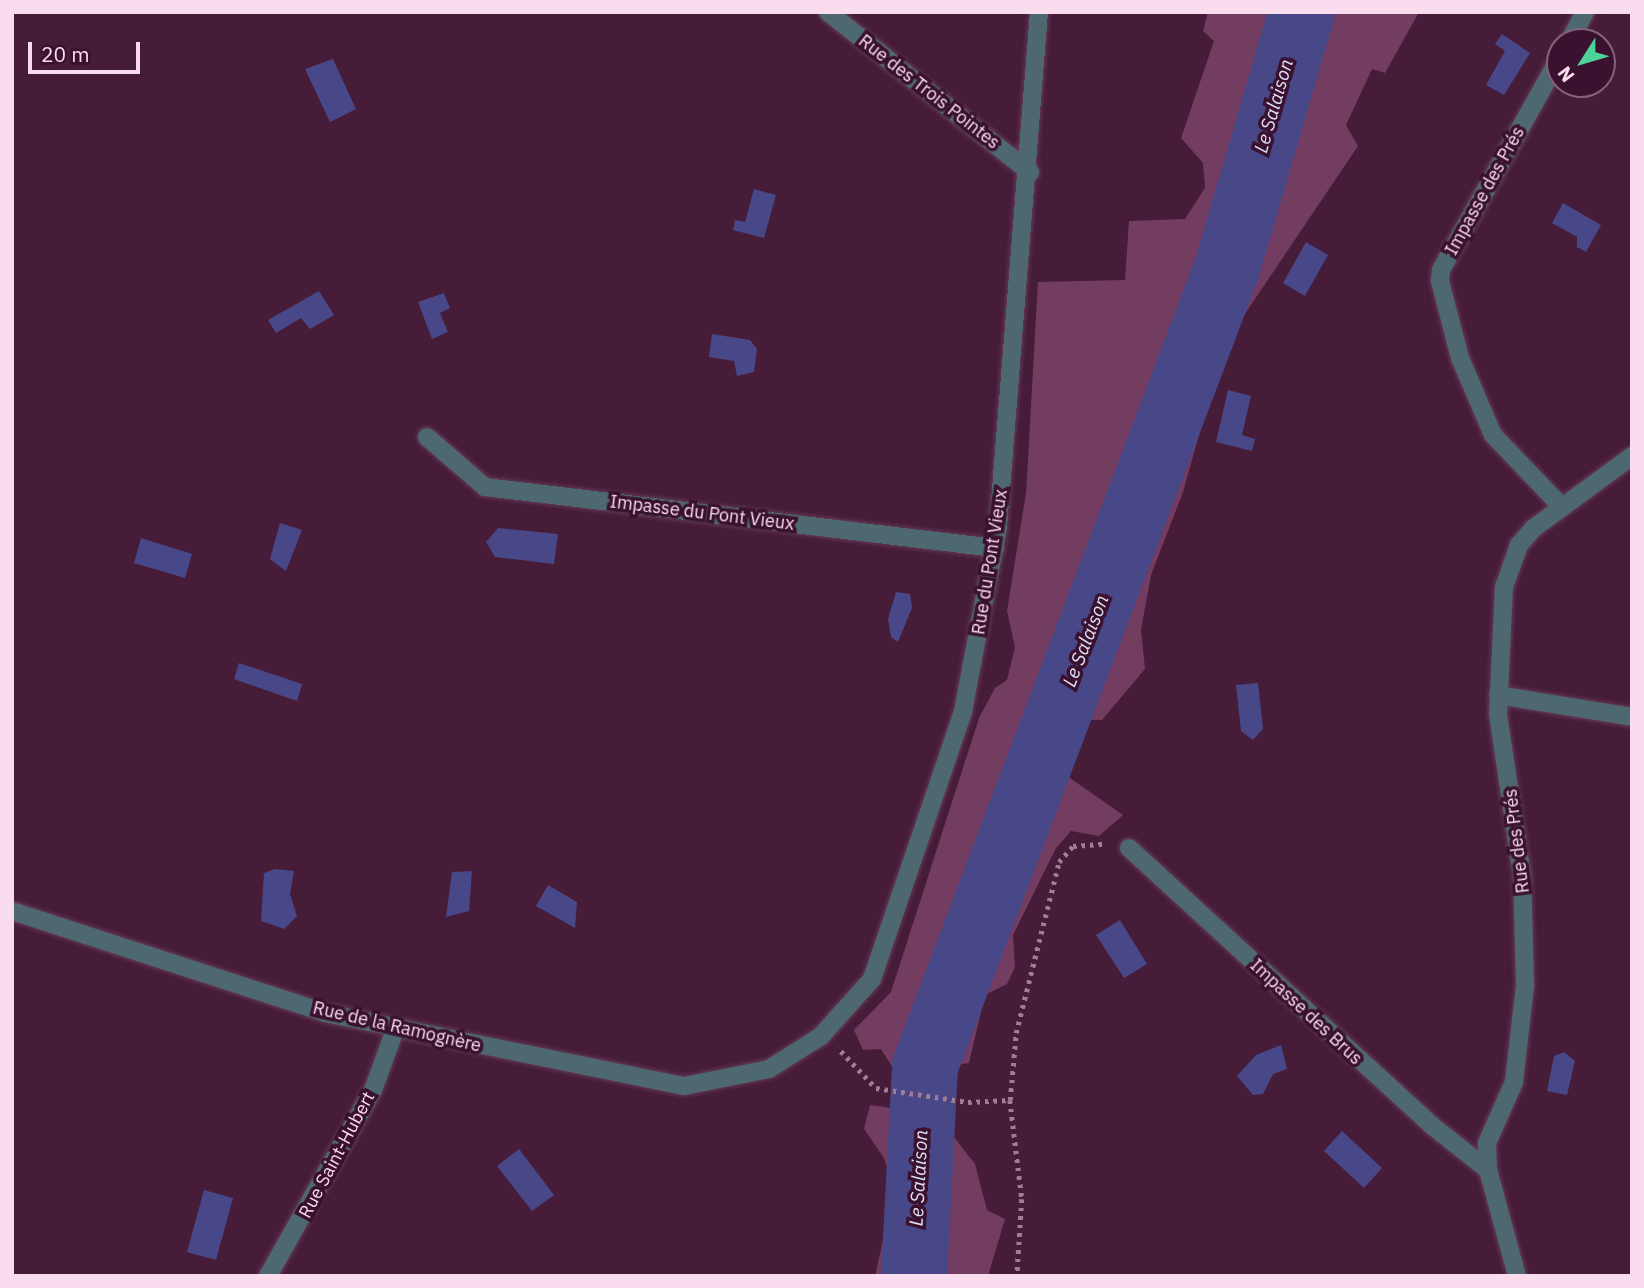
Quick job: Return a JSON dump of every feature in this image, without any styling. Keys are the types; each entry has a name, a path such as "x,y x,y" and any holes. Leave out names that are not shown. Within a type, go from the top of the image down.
{"street":[{"name":"Rue des Trois Pointes","path":"828,12 1030,172"},
{"name":"Rue du Pont Vieux","path":"788,1059 821,1036 852,1008 887,946 963,711 996,548 1030,172 1039,12"},
{"path":"1576,28 1585,12"},
{"name":"Impasse des Prés","path":"1546,82 1441,270 1440,281 1460,359 1493,435 1560,505"},
{"name":"Impasse du Pont Vieux","path":"427,437 485,487 996,548"},
{"name":"Rue des Prés","path":"1517,1276 1488,1170 1487,1143 1514,1082 1527,937 1499,695 1510,565 1519,545 1560,505 1632,456"},
{"path":"1499,695 1632,717"},
{"name":"Impasse des Brus","path":"1129,848 1430,1124 1488,1170"},
{"name":"Rue de la Ramognère","path":"12,911 395,1030 684,1086 746,1078 788,1059"},
{"name":"Rue Saint-Hubert","path":"268,1276 373,1090 395,1030"}],"path":[{"path":"1017,1276 1022,1199 1010,1100 1016,1032 1059,862 1073,846 1129,848"},
{"path":"821,1036 860,1065 876,1088 949,1097 1010,1100"}],"shaded area":[{"path":"1208,12 1419,12 1385,73 1372,69 1346,125 1358,146 1224,345 1183,492 1151,575 1141,630 1145,669 1102,720 1064,719 1047,762 1123,815 1099,836 1071,831 1056,848 1013,935 1015,967 1007,984 985,995 969,1063 956,1065 949,1082 898,1076 881,1049 863,1050 854,1030 891,992 979,718 995,688 1007,680 1015,647 1007,611 1026,493 1038,282 1125,280 1129,221 1185,219 1205,188 1203,163 1181,138 1214,41 1203,31"},
{"path":"1502,34 1530,53 1504,95 1486,85 1505,51 1495,44"},
{"path":"333,59 356,109 330,122 305,69"},
{"path":"754,189 776,195 764,238 733,230 735,220 745,222"},
{"path":"1563,203 1601,225 1586,252 1577,247 1577,237 1552,223"},
{"path":"1306,242 1328,255 1305,296 1283,283"},
{"path":"319,291 334,315 310,329 301,318 276,333 268,320"},
{"path":"444,293 450,308 440,313 448,332 432,339 418,302"},
{"path":"712,334 750,340 757,349 754,372 737,376 734,361 709,357"},
{"path":"1228,390 1251,396 1242,435 1255,439 1252,451 1216,442"},
{"path":"280,523 302,530 286,571 270,559"},
{"path":"498,528 558,534 554,564 495,557 486,542"},
{"path":"141,538 192,554 185,578 134,563"},
{"path":"896,592 910,594 912,608 898,642 891,637 888,619"},
{"path":"239,663 302,684 297,701 234,679"},
{"path":"1258,683 1263,729 1253,740 1241,731 1236,685"},
{"path":"275,869 294,871 290,894 297,916 284,929 261,921 264,873"},
{"path":"472,871 469,911 446,917 452,872"},
{"path":"548,885 577,902 575,928 536,906"},
{"path":"1120,920 1147,964 1124,978 1096,935"},
{"path":"1281,1045 1287,1069 1273,1074 1263,1094 1253,1095 1237,1076 1256,1055"},
{"path":"1564,1052 1575,1061 1567,1095 1547,1091 1554,1056"},
{"path":"870,1105 936,1114 975,1164 987,1210 1005,1219 988,1276 875,1276 894,1191 884,1158 864,1129"},
{"path":"1342,1131 1382,1168 1364,1188 1324,1151"},
{"path":"519,1149 554,1195 532,1211 497,1166"},
{"path":"204,1190 233,1198 216,1260 187,1252"}],"waterway":[{"name":"Le Salaison","path":"914,1276 925,1066 1227,268 1302,12"}]}
